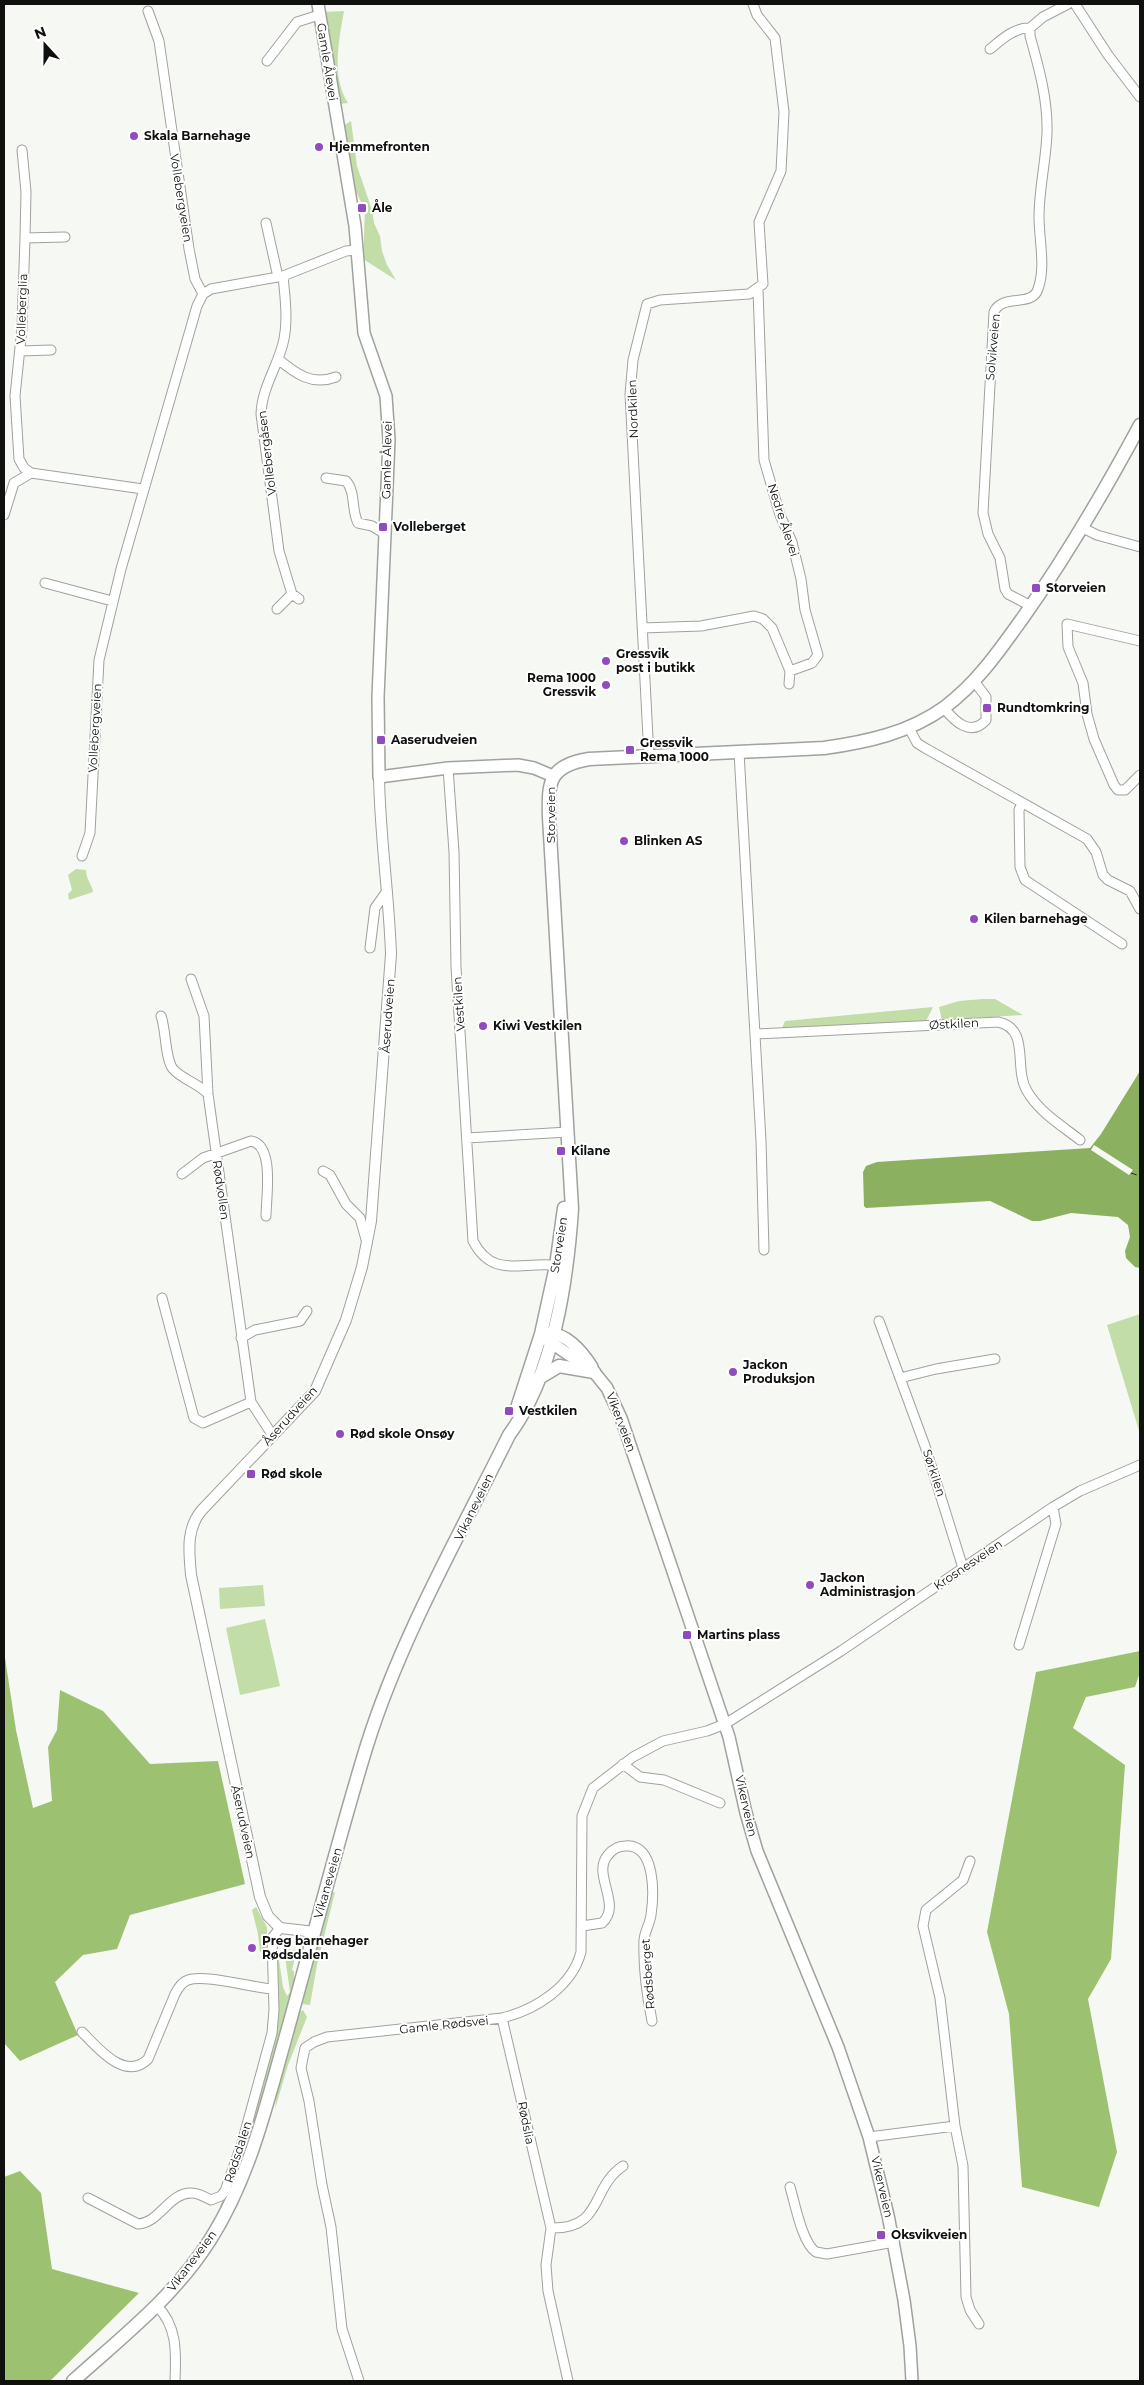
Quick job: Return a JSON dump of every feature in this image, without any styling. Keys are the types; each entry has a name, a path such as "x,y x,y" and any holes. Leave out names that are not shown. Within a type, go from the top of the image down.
{"main road":[{"name":"Gamle Ålevei","path":"318,9 346,165 357,250 365,338 384,387 388,407 386,534 378,697 379,777"},
{"name":"Storveien","path":"548,1337 564,1213 564,1186 568,1155 548,803 549,783 553,776 563,767 578,761 854,744 909,728 944,708 974,681 996,656 1031,606 1083,528 1140,425"},
{"path":"379,777 448,768 518,765 534,768 553,776"},
{"name":"Vikerveien","path":"548,1337 594,1372 608,1388 617,1405 724,1724 757,1851 838,2048 870,2137 894,2242 908,2329 912,2381"},
{"name":"Vikaneveien","path":"73,2381 158,2306 205,2248 239,2186 262,2123 368,1743 386,1691 406,1645 539,1378 548,1337"},
{"name":"Vikaneveien","path":"509,1435 512,1421 548,1337"},
{"path":"539,1378 559,1366 594,1372"}],"street":[{"name":"Nedre Ålevei","path":"753,4 757,15 775,38 784,112 781,171 759,222 763,284 758,290 764,460 780,515 792,542 801,579 805,610 818,655 812,663 790,671"},
{"path":"990,49 1009,35 1024,28 1030,28 1043,16 1068,4"},
{"path":"1075,4 1103,48 1140,96"},
{"path":"267,61 297,22 318,9"},
{"name":"Vollebergveien","path":"82,856 90,833 99,660 112,601 144,489 189,333 204,294 196,279 189,249 159,41 148,11"},
{"name":"Solvikveien","path":"1030,28 1030,36 1044,92 1047,120 1038,218 1041,252 1040,276 1036,294 1024,299 1001,302 994,312 983,513 988,534 1000,558 1005,590 1008,594 1031,606"},
{"name":"Volleberglia","path":"14,483 25,466 15,396 21,351 25,238 26,192 22,150"},
{"name":"Vollebergåsen","path":"266,223 281,277 286,326 285,339 264,393 261,414 279,551 296,596 277,609"},
{"path":"25,238 65,238"},
{"path":"204,294 211,289 281,277 346,251 357,250"},
{"name":"Nordkilen","path":"649,756 630,389 633,360 643,316 647,304 660,300 750,294 758,290"},
{"path":"21,351 51,350"},
{"path":"278,359 290,369 314,382 336,377"},
{"path":"4,515 14,483 25,466 144,489"},
{"path":"326,478 346,481 350,487 355,518 358,523 363,526 372,526 386,534"},
{"path":"1083,528 1097,535 1140,547"},
{"path":"45,583 112,601"},
{"path":"642,628 701,626 754,616 763,619 772,628 790,671 789,684"},
{"path":"1140,641 1067,624 1068,647 1083,683 1087,714 1094,739 1114,785 1118,790 1125,790 1140,775"},
{"path":"944,708 954,720 962,725 973,729 981,726 986,720 986,696 974,681"},
{"path":"909,728 917,743 925,748 1087,839 1096,852 1104,875 1108,880 1130,892 1140,909"},
{"path":"738,752 764,1202 764,1250"},
{"name":"Vestkilen","path":"448,768 454,852 456,967 471,1231 477,1250 483,1258 492,1263 513,1266 551,1265"},
{"name":"Åserudveien","path":"280,1928 264,1909 256,1881 192,1581 189,1538 194,1520 306,1401 322,1378 346,1320 362,1267 372,1205 389,1011 391,954 381,838 379,777"},
{"path":"1022,803 1020,810 1020,867 1025,880 1031,886 1122,944"},
{"path":"370,948 376,908 387,891"},
{"name":"Rødvollen","path":"192,979 204,1016 208,1094 251,1402 273,1436"},
{"path":"161,1016 171,1066 179,1074 198,1084 208,1094"},
{"name":"Østkilen","path":"755,1034 1005,1023 1016,1034 1026,1089 1040,1108 1080,1140"},
{"path":"467,1138 568,1132"},
{"path":"182,1174 203,1158 216,1153 251,1141 261,1144 267,1160 266,1216"},
{"path":"323,1171 330,1175 346,1204 360,1218 367,1243"},
{"path":"162,1298 194,1418 203,1423 251,1402"},
{"path":"242,1338 255,1330 300,1321 307,1311"},
{"name":"Sørkilen","path":"879,1321 937,1482 963,1568"},
{"path":"900,1378 936,1369 995,1359"},
{"name":"Krosnesveien","path":"724,1724 792,1683 1053,1507 1080,1491 1140,1465"},
{"path":"1018,1645 1056,1524 1053,1507"},
{"name":"Gamle Rødsvei","path":"359,2381 342,2329 331,2227 322,2185 309,2101 301,2076 302,2054 309,2045 327,2037 502,2018 533,2007 569,1977 576,1968 581,1952 581,1830 585,1805 593,1788 623,1764 656,1744 707,1731 724,1724"},
{"path":"623,1764 640,1777 664,1780 720,1803"},
{"name":"Rødsberget","path":"582,1926 602,1923 609,1914 603,1872 606,1857 617,1848 624,1846 636,1848 643,1852 650,1867 652,1878 651,1915 644,1942 652,2021"},
{"path":"970,1861 963,1880 926,1910 923,1926 940,1998 955,2126 963,2166 966,2297 970,2310 979,2324"},
{"path":"280,1928 315,1932"},
{"name":"Rødsdalen","path":"88,2198 138,2224 150,2220 180,2196 192,2193 211,2200 221,2196 225,2191 237,2159 272,2033 272,1938 280,1928"},
{"path":"82,2032 112,2060 129,2066 142,2064 148,2059 175,1994 179,1987 189,1980 273,1989"},
{"name":"Rødslia","path":"502,2018 532,2154 548,2208 550,2228 546,2266 548,2291 568,2381"},
{"path":"870,2137 955,2126"},
{"path":"550,2228 567,2228 581,2221 593,2209 614,2174 623,2166"},
{"path":"790,2187 808,2243 816,2252 827,2254 894,2242"},
{"path":"158,2306 169,2321 174,2334 176,2381"}],"shaded area":[{"path":"344,11 338,70 343,93 348,103 339,104 324,12"},
{"path":"351,121 357,166 372,210 374,223 380,236 382,251 387,265 396,280 363,259 365,211 355,189 343,126"},
{"path":"76,869 86,870 93,892 69,900 68,894 72,890 68,875"},
{"path":"995,999 1023,1015 942,1020 939,1007 959,1001"},
{"path":"933,1007 926,1021 782,1028 785,1021"},
{"path":"1140,1071 1140,1268 1135,1267 1126,1258 1125,1251 1130,1237 1128,1225 1118,1217 1071,1213 1040,1221 1032,1221 990,1201 866,1208 864,1206 863,1172 866,1166 877,1162 1090,1148 1101,1134"},
{"path":"1140,1314 1140,1434 1107,1325"},
{"path":"263,1585 265,1606 220,1609 219,1588"},
{"path":"265,1619 280,1686 240,1695 226,1628"},
{"path":"4,1651 16,1730 33,1808 52,1801 48,1747 57,1730 60,1690 103,1711 150,1764 218,1761 245,1884 130,1915 117,1949 83,1955 55,1982 78,2035 20,2061 4,2043"},
{"path":"1140,1651 1140,1672 1135,1687 1086,1697 1073,1728 1125,1765 1111,1959 1088,1999 1117,2152 1099,2207 1022,2187 1009,2014 987,1932 1036,1672"},
{"path":"335,1892 317,1965 310,2005 302,2004 330,1893"},
{"path":"256,1907 267,1927 267,1952 260,1952 252,1910"},
{"path":"277,1946 283,1987 287,1996 290,1992 284,1949 295,1950 292,1970 294,1971 294,1986 253,2125 224,2207 221,2208 220,2206 237,2167 276,2028 275,1949"},
{"path":"303,2010 307,2017 288,2065 275,2109 277,2088 298,2013"},
{"path":"20,2171 41,2193 52,2269 139,2293 50,2381 4,2381 4,2177"}],"pier":[{"path":"1094,1145 1133,1170 1129,1175 1091,1150"}],"ferry route":[{"path":"1131,1173 1140,1176"}],"place":[{"name":"Skala Barnehage","path":"134,136"},
{"name":"Hjemmefronten","path":"319,147"},
{"name":"Åle","path":"362,208"},
{"name":"Volleberget","path":"383,527"},
{"name":"Storveien","path":"1036,588"},
{"name":"Gressvik post i butikk","path":"606,661"},
{"name":"Rema 1000 Gressvik","path":"606,685"},
{"name":"Rundtomkring","path":"987,708"},
{"name":"Aaserudveien","path":"381,740"},
{"name":"Gressvik Rema 1000","path":"630,750"},
{"name":"Blinken AS","path":"624,841"},
{"name":"Kilen barnehage","path":"974,919"},
{"name":"Kiwi Vestkilen","path":"483,1026"},
{"name":"Kilane","path":"561,1151"},
{"name":"Jackon Produksjon","path":"733,1372"},
{"name":"Vestkilen","path":"509,1411"},
{"name":"Rød skole Onsøy","path":"340,1434"},
{"name":"Rød skole","path":"251,1474"},
{"name":"Jackon Administrasjon","path":"810,1585"},
{"name":"Martins plass","path":"687,1635"},
{"name":"Preg barnehager Rødsdalen","path":"252,1948"},
{"name":"Oksvikveien","path":"881,2235"}]}
